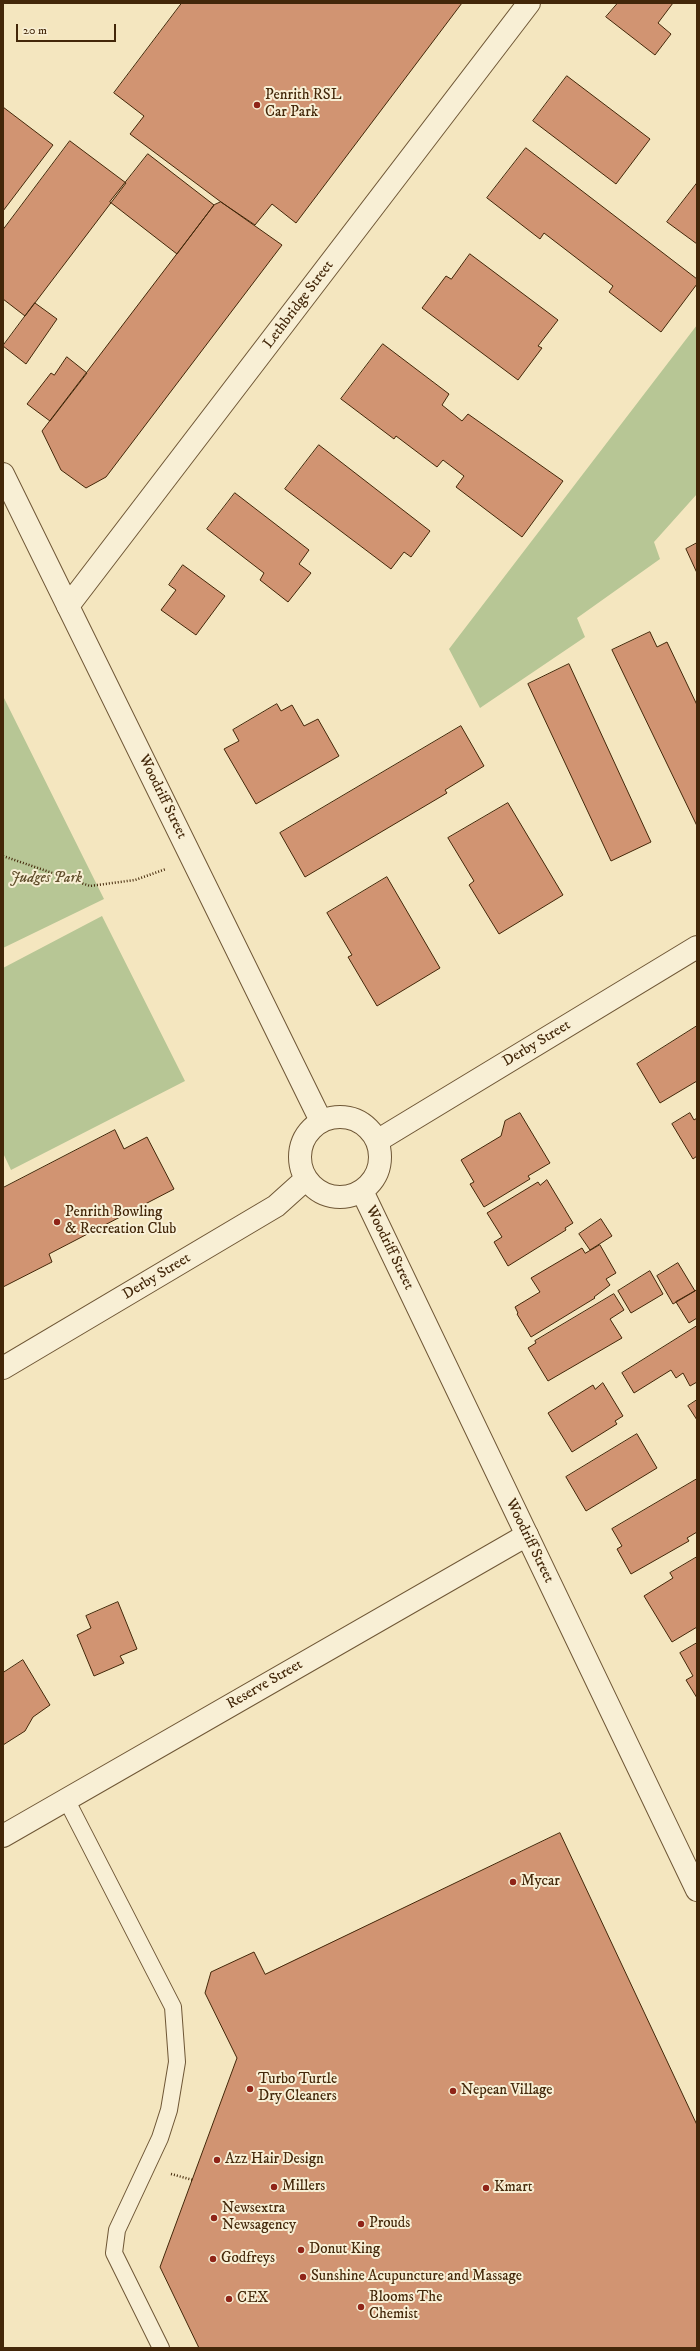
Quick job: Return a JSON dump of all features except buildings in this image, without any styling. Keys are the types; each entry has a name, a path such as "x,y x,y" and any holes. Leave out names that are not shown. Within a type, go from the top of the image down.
{"street":[{"name":"Lethbridge Street","path":"68,606 529,3"},
{"name":"Woodriff Street","path":"3,474 321,1121"},
{"name":"Derby Street","path":"376,1141 697,946"},
{"path":"343,1116 353,1119 364,1125 376,1141 380,1150 379,1165 372,1181 362,1191 350,1196 335,1197 318,1191 306,1179 299,1160 300,1149 305,1137 321,1121 343,1116"},
{"name":"Derby Street","path":"3,1368 276,1206 306,1179"},
{"name":"Woodriff Street","path":"362,1191 697,1890"},
{"name":"Reserve Street","path":"3,1836 527,1535"}],"lane":[{"path":"66,1799 173,2007 178,2062 169,2110 160,2138 117,2230 114,2253 161,2348"}],"path":[{"path":"3,856 90,886 135,880 193,859"}],"green space":[{"path":"697,325 697,494 654,542 660,559 577,618 585,637 480,708 449,649"},
{"name":"Judges Park","path":"3,696 104,899 3,948"},
{"path":"102,916 185,1081 11,1170 3,1153 3,968"}],"place":[{"name":"Penrith RSL Car Park","path":"257,105"},
{"name":"Penrith Bowling & Recreation Club","path":"57,1222"},
{"name":"Mycar","path":"513,1882"},
{"name":"Turbo Turtle Dry Cleaners","path":"250,2089"},
{"name":"Nepean Village","path":"453,2091"},
{"name":"Azz Hair Design","path":"217,2160"},
{"name":"Millers","path":"274,2187"},
{"name":"Kmart","path":"486,2188"},
{"name":"Newsextra Newsagency","path":"214,2218"},
{"name":"Prouds","path":"361,2224"},
{"name":"Donut King","path":"301,2250"},
{"name":"Godfreys","path":"213,2259"},
{"name":"Sunshine Acupuncture and Massage","path":"303,2277"},
{"name":"CEX","path":"229,2299"},
{"name":"Blooms The Chemist","path":"361,2307"}]}
